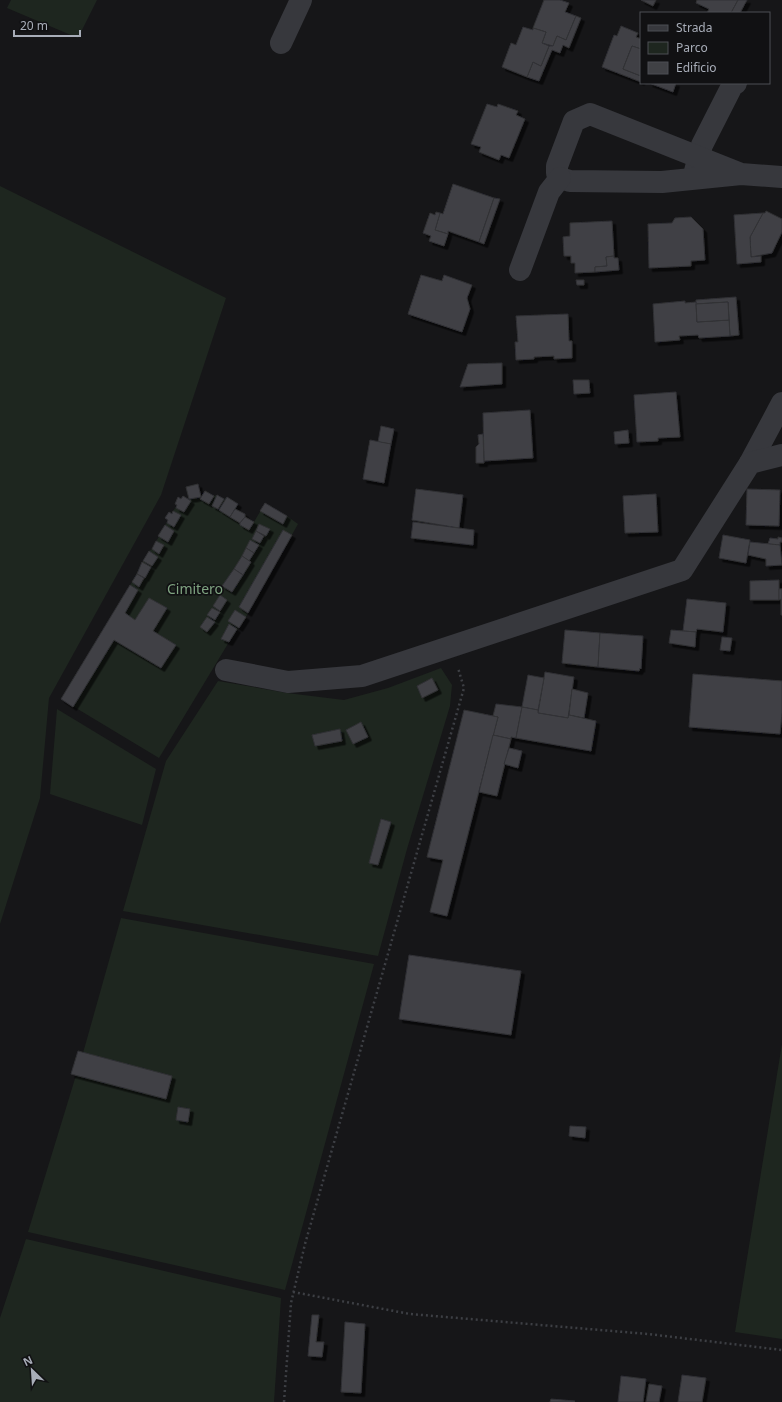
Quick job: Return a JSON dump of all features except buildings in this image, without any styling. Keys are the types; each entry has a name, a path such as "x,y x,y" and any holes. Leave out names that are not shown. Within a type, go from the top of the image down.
{"street":[{"path":"281,43 301,0"},
{"path":"694,179 702,145 733,84"},
{"path":"741,174 590,114 574,121 558,166 557,173 560,178 570,181 662,182 741,174 782,177"},
{"path":"520,270 549,192 560,178"},
{"path":"226,670 288,682 362,676 682,570 750,463 782,403"},
{"path":"750,463 782,455"}],"path":[{"path":"284,1402 291,1303 305,1244 464,688 451,647"},
{"path":"293,1292 410,1314 648,1334 782,1350"}],"green space":[{"path":"11,0 97,0 78,38 7,8"},
{"path":"0,186 226,298 161,495 49,698 40,798 0,924"},
{"name":"Cimitero","path":"198,484 201,496 205,491 224,499 227,497 238,504 236,509 245,514 245,517 254,522 265,503 298,524 246,617 229,642 159,758 61,699 132,582 149,551 152,549 168,520 165,518 169,512 172,513 177,505 175,504 178,497 181,499 183,496 189,499 186,487"},
{"path":"441,668 452,685 450,706 407,849 378,956 123,911 166,761 218,681 287,693 344,700 388,688"},
{"path":"57,709 156,769 142,825 50,794"},
{"path":"121,918 374,964 285,1290 28,1232 85,1046"},
{"path":"782,1044 782,1339 735,1332"},
{"path":"26,1239 281,1298 274,1402 0,1402 0,1318"}]}
